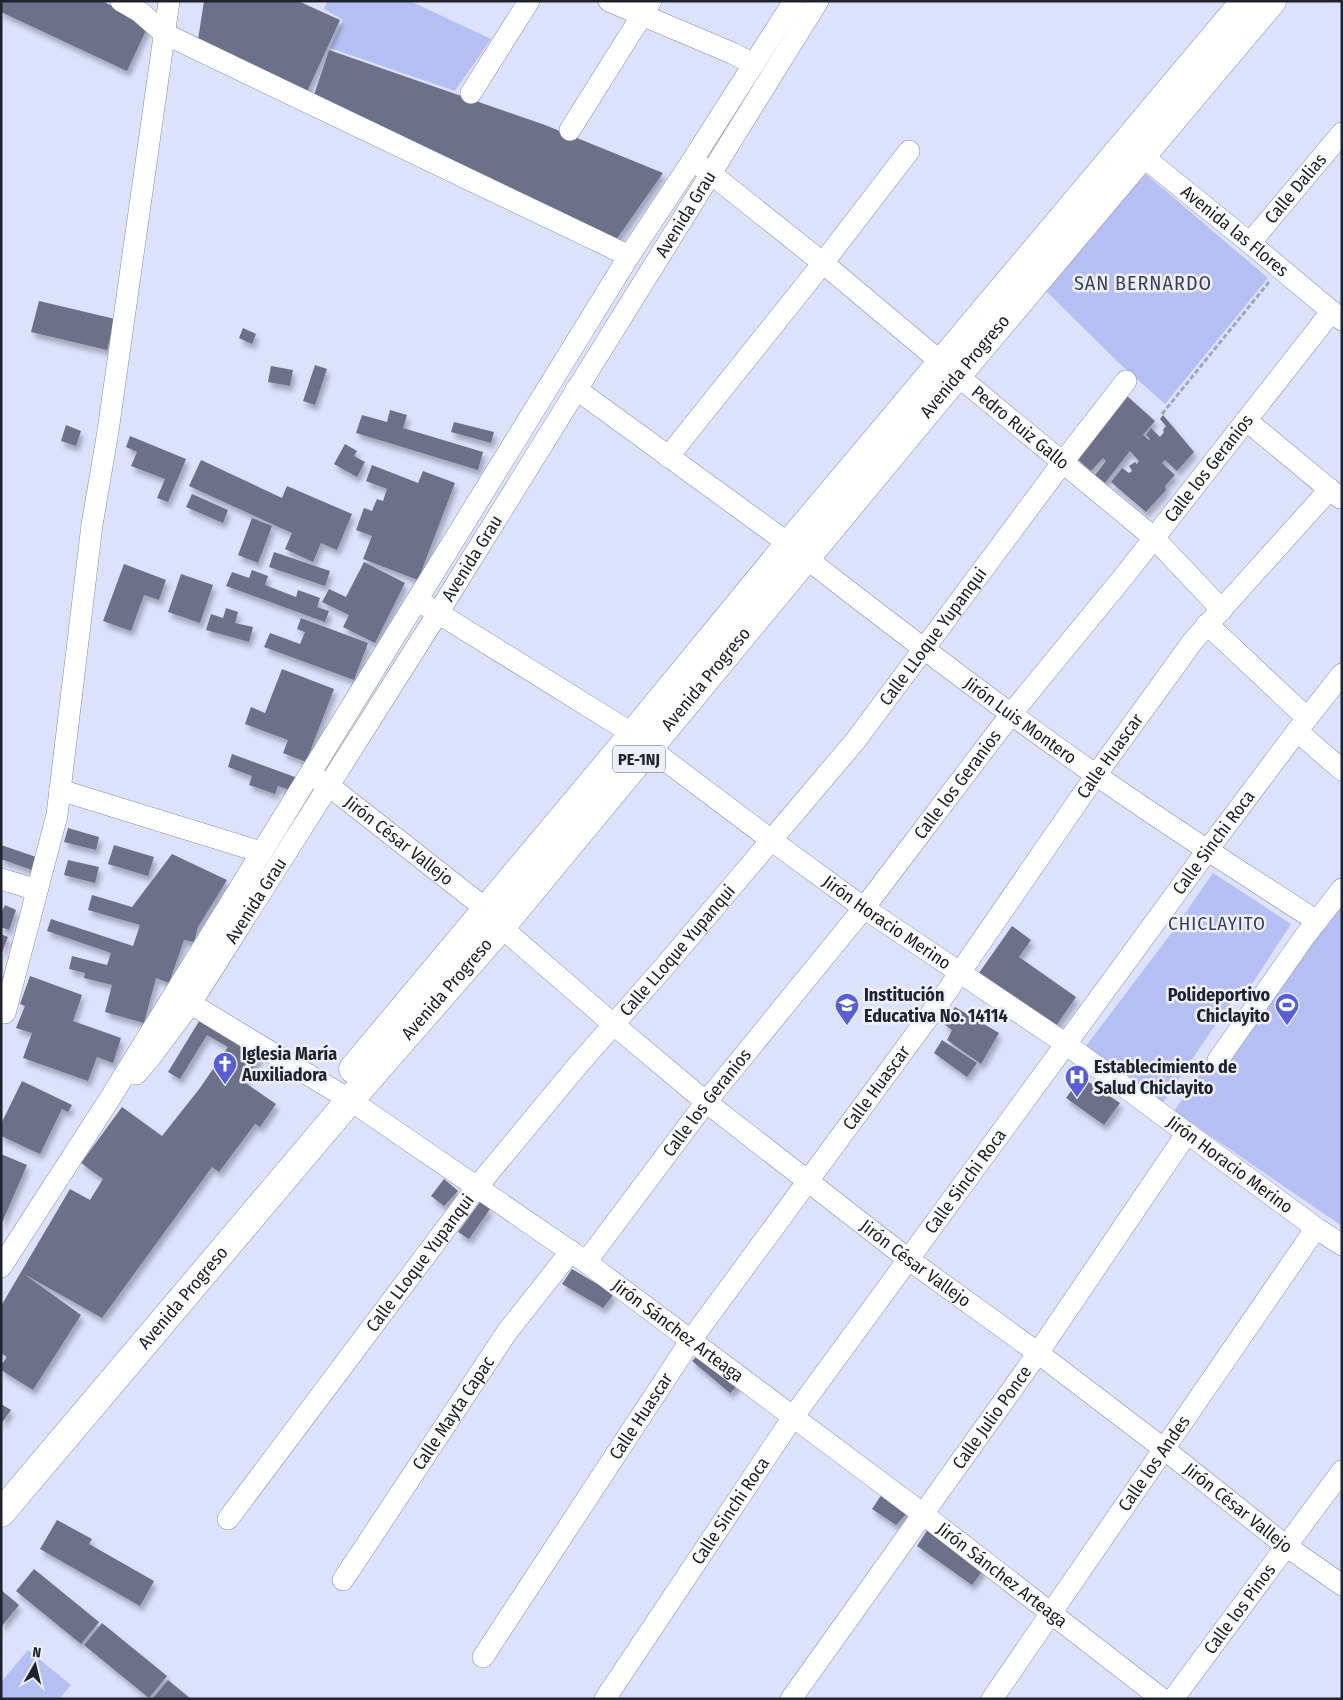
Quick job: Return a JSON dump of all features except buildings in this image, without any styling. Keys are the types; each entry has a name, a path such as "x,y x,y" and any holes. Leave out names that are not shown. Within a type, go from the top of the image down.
{"main road":[{"name":"Avenida Progreso","path":"1134,150 1244,1"},
{"name":"Avenida Progreso","path":"1,1483 342,1095 494,918 797,551 1134,150 1272,1"},
{"name":"Avenida Progreso","path":"1,1513 342,1095"}],"street":[{"path":"121,1 140,12 165,34 629,256"},
{"path":"5,1013 57,815 92,525 108,431 169,1"},
{"path":"471,93 529,1"},
{"path":"609,1 647,8 754,64"},
{"name":"Avenida Grau","path":"1,1267 109,1100 150,1058 261,852 629,256 794,1"},
{"name":"Avenida Grau","path":"182,998 328,785 438,613 818,1"},
{"path":"570,130 647,8"},
{"name":"Calle Dalias","path":"1250,243 1340,140"},
{"name":"Avenida las Flores","path":"1134,150 1337,316"},
{"path":"668,457 823,263 909,151"},
{"name":"Pedro Ruiz Gallo","path":"692,161 710,173 823,263 1153,537 1215,617 1342,770"},
{"name":"Calle los Geranios","path":"578,1256 864,908 1010,714 1125,575 1246,420 1337,316"},
{"name":"Calle LLoque Yupanqui","path":"228,1519 476,1187 578,1064 664,967 856,740 1063,462 1126,381"},
{"name":"Jirón Luis Montero","path":"576,389 797,551 1010,714 1208,851 1317,921"},
{"path":"1246,420 1336,494"},
{"name":"Calle Huascar","path":"483,1657 691,1340 809,1181 959,973 1096,775 1193,641 1336,494"},
{"name":"Jirón Horacio Merino","path":"417,600 641,741 864,908 1066,1044 1316,1228 1342,1245"},
{"name":"Calle Sinchi Roca","path":"605,1699 794,1417 1208,851 1302,724 1342,674"},
{"name":"Jirón César Vallejo","path":"309,774 328,785 494,918 613,1024 706,1102 908,1259 1038,1353 1164,1449 1286,1546 1342,1585"},
{"path":"60,790 261,852"},
{"path":"1,878 38,890"},
{"path":"1218,1060 1342,889"},
{"name":"Jirón Sánchez Arteaga","path":"182,998 342,1095 578,1256 923,1514 1162,1699"},
{"name":"Calle Julio Ponce","path":"791,1699 1038,1353 1187,1132"},
{"name":"Calle los Andes","path":"992,1699 1316,1228"},
{"name":"Calle Mayta Capac","path":"343,1580 507,1332 578,1256"},
{"name":"Calle los Pinos","path":"1173,1699 1342,1471"}],"path":[{"path":"1162,414 1280,268"}],"shaded area":[{"path":"327,1 410,1 491,39 455,91 330,48 343,20 324,9"},
{"path":"1141,170 1268,278 1165,404 1119,363 1041,286"},
{"path":"1213,873 1291,924 1248,990 1242,986 1163,1102 1086,1046 1170,935"},
{"name":"Polideportivo Chiclayito","path":"1342,903 1342,1226 1174,1111 1298,933"},
{"path":"28,1650 71,1685 59,1699 1,1699 1,1682"}],"place":[{"name":"Institución Educativa No. 14114","path":"847,1026"},
{"name":"Polideportivo Chiclayito","path":"1287,1026"},
{"name":"Iglesia María Auxiliadora","path":"225,1085"},
{"name":"Establecimiento de Salud Chiclayito","path":"1077,1098"}],"district":[{"name":"SAN BERNARDO","path":"1143,283"},
{"name":"CHICLAYITO","path":"1217,923"}]}
